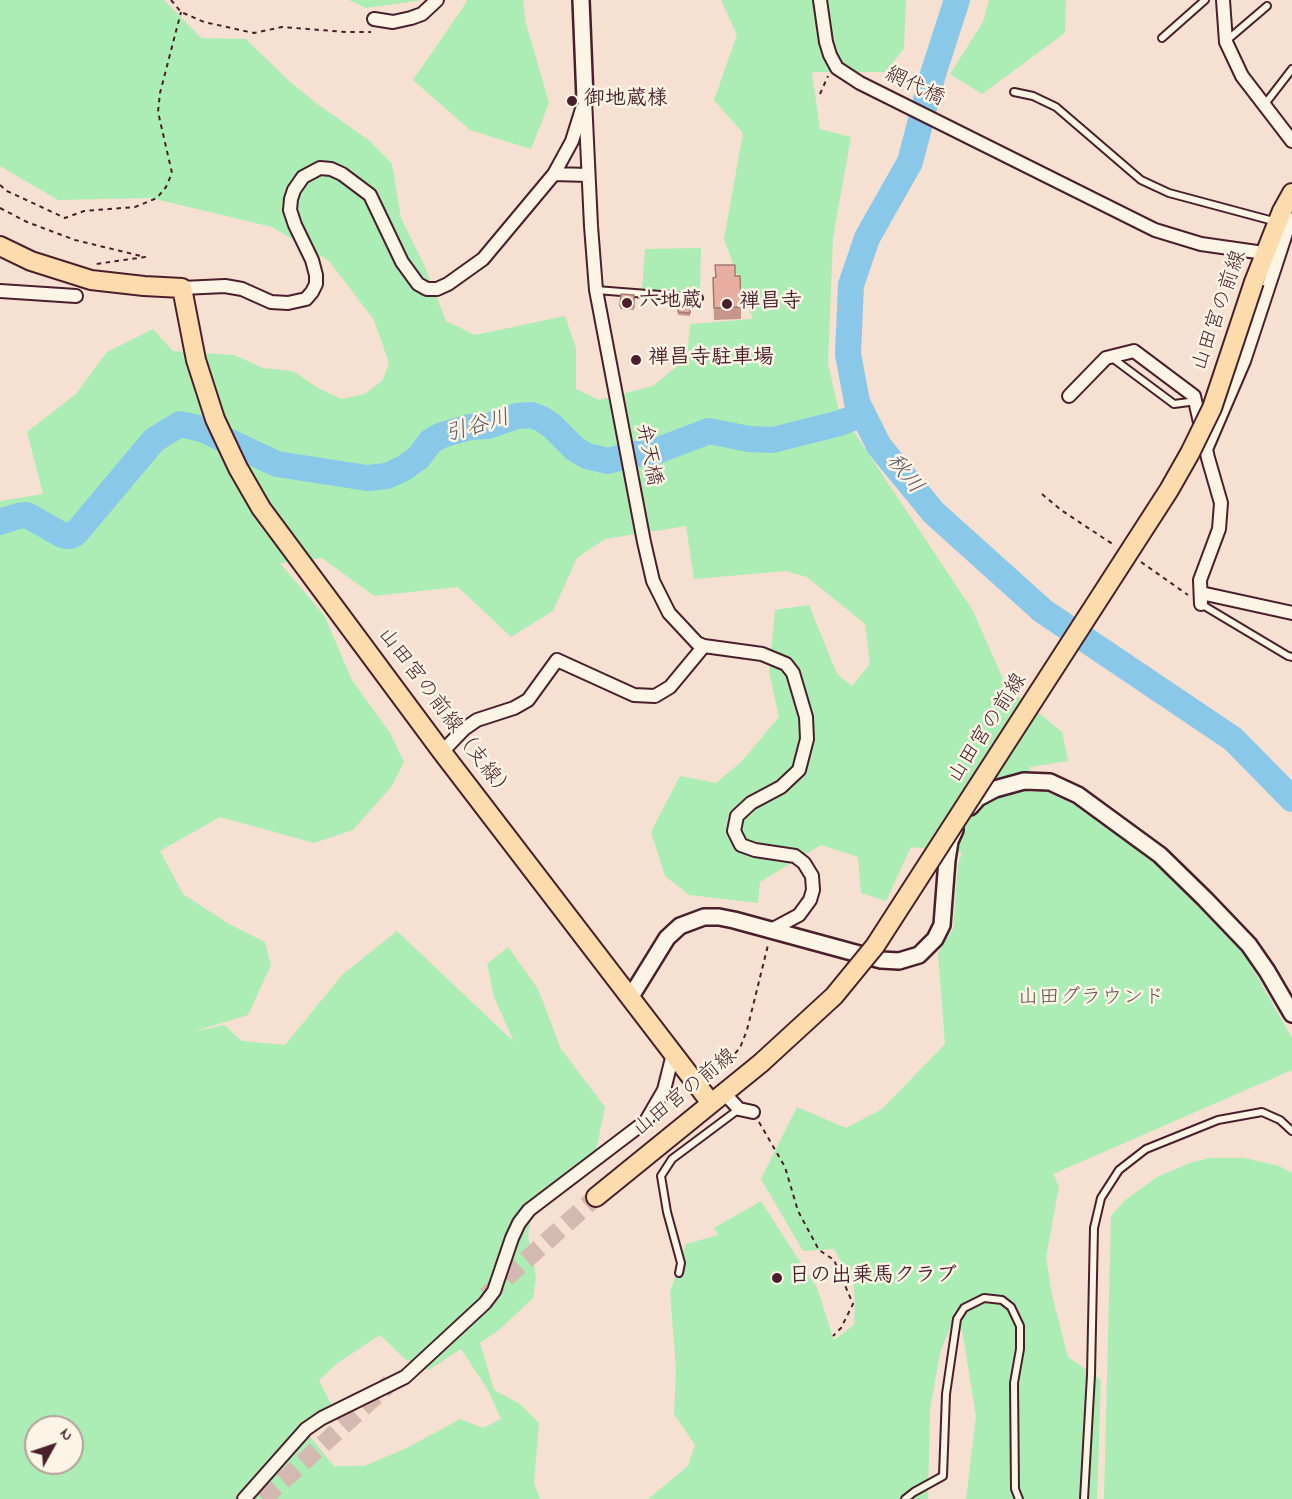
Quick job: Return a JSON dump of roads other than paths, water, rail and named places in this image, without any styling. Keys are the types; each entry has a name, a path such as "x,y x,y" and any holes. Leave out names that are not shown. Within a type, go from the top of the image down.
{"main road":[{"name":"山田宮の前線","path":"596,1197 761,1063 834,996 876,946 1169,490 1190,453 1212,408 1264,253 1292,193"},
{"path":"2,251 91,280 182,288"},
{"name":"山田宮の前線（支線）","path":"182,288 196,360 208,397 226,444 261,508 442,752 673,1054 718,1098"}],"street":[{"path":"373,25 422,14 437,0"},
{"path":"182,288 225,286 242,289 271,302 288,303 306,299 316,284 316,275 312,260 290,210 291,199 303,177 320,168 331,169 342,174 370,195 402,262 418,284 427,289 437,289 448,285 483,259 554,174 572,141 585,99 581,0"},
{"name":"網代橋","path":"820,0 826,42 837,68 860,83 1155,230 1201,244 1264,253"},
{"path":"1223,0 1226,42 1242,76 1292,141"},
{"name":"弁天橋","path":"585,99 596,290 650,568 658,593 676,620 697,643 704,646"},
{"path":"554,174 588,175"},
{"path":"1207,447 1244,361 1290,221 1279,217"},
{"path":"0,291 76,296"},
{"path":"1069,396 1106,358 1134,351 1194,396 1221,503 1219,529 1200,580 1201,598 1292,613"},
{"path":"442,752 464,729 477,720 514,708 528,700 557,660 634,695 655,696 670,687 704,646 762,654 786,664 793,673 806,717 807,739 799,770 781,787 751,803 737,816 734,831 741,845 748,848 795,856 804,863 812,876 813,890 810,900 799,915 771,930"},
{"path":"630,998 663,942 676,929 704,917 719,917 881,960 899,961 919,955 935,939 942,925 950,841 965,812 978,798 1005,785 1024,781 1050,782 1078,795 1142,841 1183,876 1249,945 1268,971 1292,1014"},
{"path":"244,1499 306,1429 322,1418 405,1377 485,1303 494,1292 519,1223 529,1210 646,1121 664,1090 673,1054"},
{"path":"718,1098 738,1109 753,1112"}],"lane":[{"path":"1161,38 1205,0"},
{"path":"1226,42 1267,6"},
{"path":"1264,105 1292,69"},
{"path":"1014,92 1033,96 1056,107 1141,180 1168,194 1279,217"},
{"path":"596,290 699,298"},
{"path":"1111,357 1174,404 1189,402 1194,396"},
{"path":"1201,598 1292,657"},
{"path":"679,1273 681,1263 667,1212 662,1176 672,1160 738,1109"},
{"path":"1084,1499 1091,1375 1094,1228 1101,1198 1119,1170 1146,1149 1218,1120 1262,1112 1281,1120 1292,1131"},
{"path":"905,1499 943,1476 946,1394 957,1319 964,1308 984,1298 1002,1300 1016,1315 1020,1326 1020,1349 1014,1383 1015,1489 1019,1499"}],"waterway":[{"name":"秋川","path":"957,0 933,74 910,162 867,238 851,285 848,354 857,402 879,446 934,513 1043,611 1233,739 1292,799"},
{"name":"引谷川","path":"0,522 27,515 62,535 70,536 76,533 154,440 180,424 202,429 277,464 367,478 387,476 404,468 418,458 431,441 442,435 470,427 488,426 517,416 531,415 542,419 575,449 587,456 608,461 634,454 651,453 709,431 749,439 773,440 840,423 863,414"}],"tunnel":[{"path":"486,1296 596,1197"},
{"path":"263,1499 390,1383"}],"place":[{"name":"御地蔵様","path":"572,101"},
{"name":"六地蔵","path":"627,303"},
{"name":"禅昌寺","path":"727,304"},
{"name":"禅昌寺駐車場","path":"636,360"},
{"name":"日の出乗馬クラブ","path":"777,1278"}],"park label":[{"name":"山田グラウンド","path":"1091,1000"}]}
